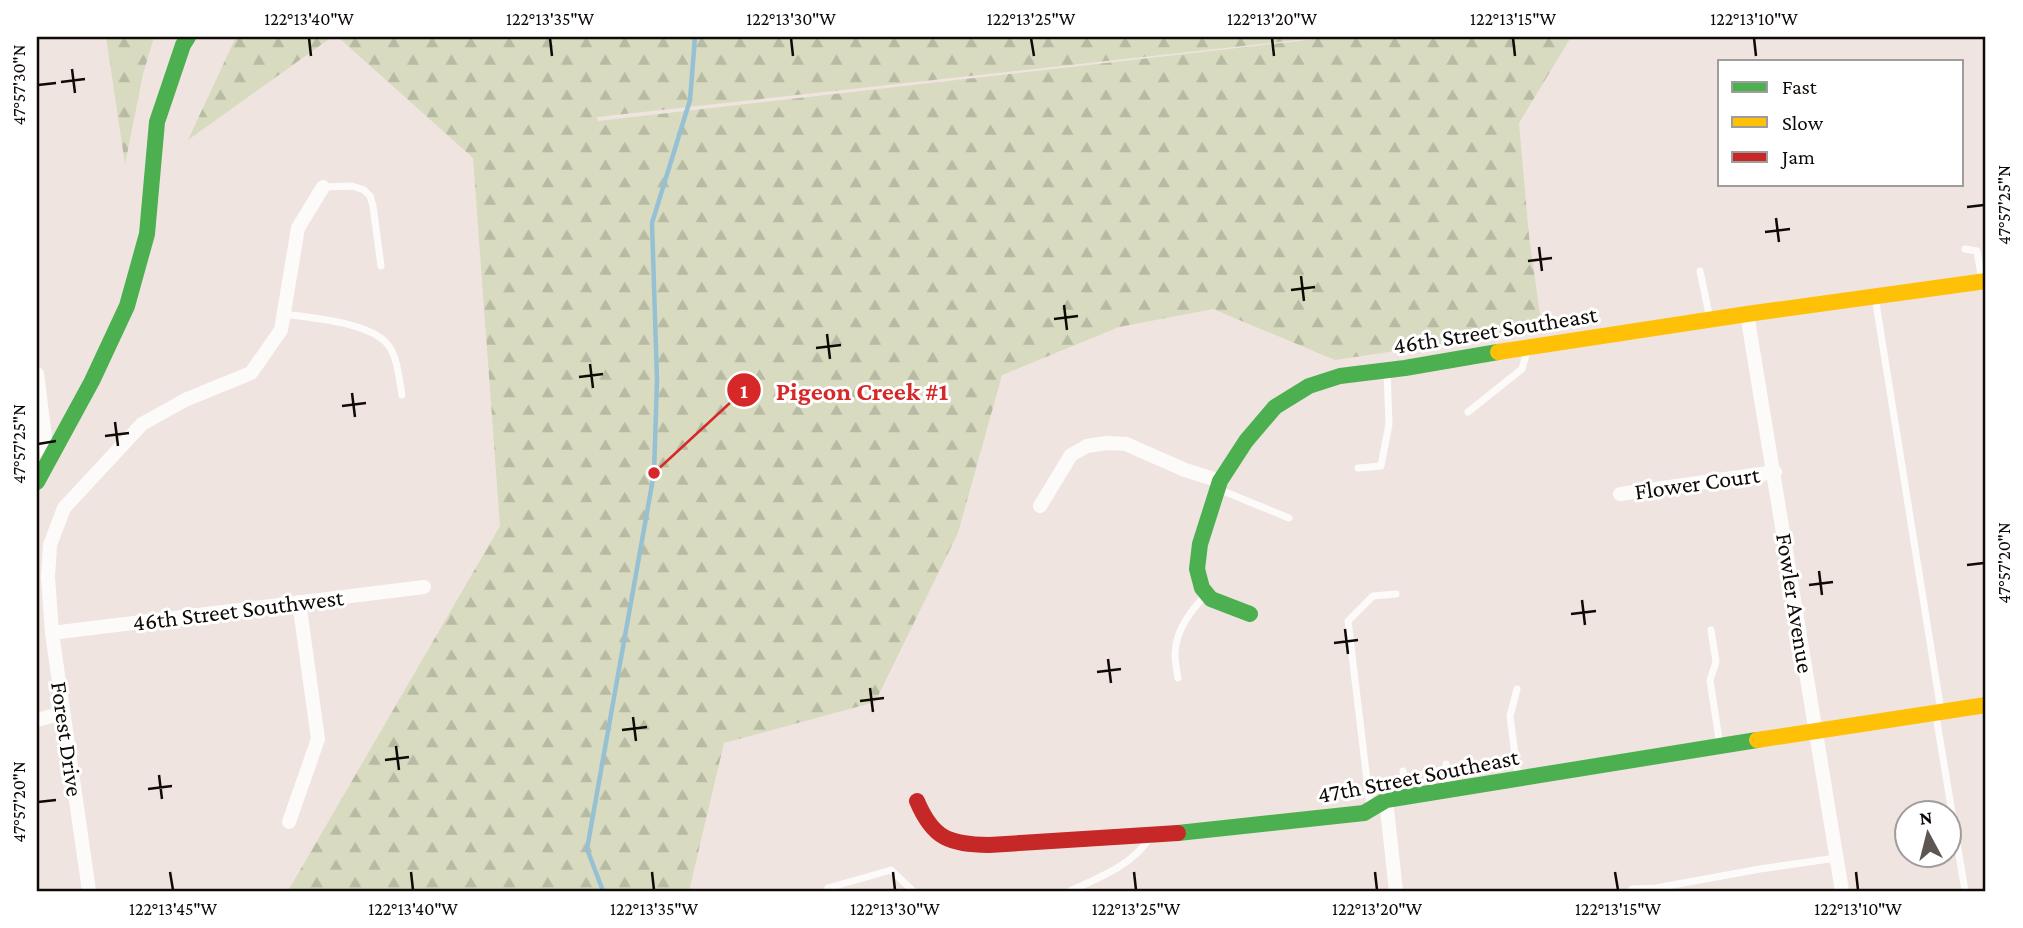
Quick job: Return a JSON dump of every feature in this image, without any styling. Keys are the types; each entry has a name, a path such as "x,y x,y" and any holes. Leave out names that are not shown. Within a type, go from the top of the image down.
{"street":[{"path":"37,482 92,381 127,306 148,234 157,121 188,37"},
{"name":"Forest Drive","path":"89,891 52,633 48,577 50,545 64,508 142,424 185,400 251,373 281,330 298,228 323,187"},
{"name":"46th Street Southeast","path":"1207,594 1202,588 1198,569 1200,544 1219,485 1246,440 1275,407 1309,386 1340,376 1528,347 1984,282"},
{"name":"Fowler Avenue","path":"1747,314 1842,891"},
{"path":"37,374 48,461"},
{"path":"1040,506 1071,454 1087,446 1107,443 1126,444 1219,485"},
{"name":"Flower Court","path":"1620,494 1775,472"},
{"name":"46th Street Southwest","path":"52,633 424,587"},
{"path":"1207,594 1211,599 1250,614"},
{"path":"289,822 318,739 299,602"},
{"name":"47th Street Southeast","path":"917,801 925,821 934,832 965,844 1152,836 1364,813 1386,800 1986,705"},
{"path":"37,720 63,713"},
{"path":"1386,800 1396,891"}],"lane":[{"path":"323,187 352,186 370,195 381,266"},
{"path":"1965,249 1976,251 1984,282"},
{"path":"1700,271 1710,320"},
{"path":"1875,297 1965,891"},
{"path":"283,314 326,320 365,330 381,338 390,347 402,395"},
{"path":"1468,412 1522,369 1528,347"},
{"path":"1358,468 1381,466 1389,424 1387,370"},
{"path":"1219,485 1289,518"},
{"path":"1178,678 1174,654 1180,632 1194,607 1207,594"},
{"path":"1370,808 1348,621 1373,596 1396,594"},
{"path":"1711,630 1716,662 1710,680 1720,746"},
{"path":"1517,689 1510,716 1518,779"},
{"path":"1446,764 1450,790"},
{"path":"1404,771 1407,797"},
{"path":"1070,891 1129,861 1152,836"},
{"path":"1632,889 1656,888 1836,858"},
{"path":"828,888 891,870 913,891"}],"green space":[{"path":"106,37 154,37 143,74 125,164"},
{"path":"236,37 332,37 188,140"},
{"path":"338,37 1325,37 597,117 598,121 1334,37 1571,37 1519,123 1529,236 1542,329 1335,360 1213,309 1119,327 1002,375 958,533 875,702 724,743 689,891 288,891 500,526 473,158"}],"waterway":[{"path":"603,891 587,849 654,473 657,380 652,223 690,100 695,37"}],"traffic: fast":[{"path":"37,482 92,381 127,306 147,234 157,122 188,37"},
{"path":"1250,614 1211,599 1202,588 1197,569 1200,544 1220,481 1246,441 1275,407 1309,386 1340,376 1498,352"},
{"path":"1178,833 1364,813 1386,800 1757,740"}],"traffic: slow":[{"path":"1498,352 1986,281"},
{"path":"1757,740 1986,705"}],"traffic: jam":[{"path":"917,801 929,824 936,831 944,837 963,843 989,845 1178,833"}],"place":[{"name":"Pigeon Creek #1","path":"654,473"}]}
